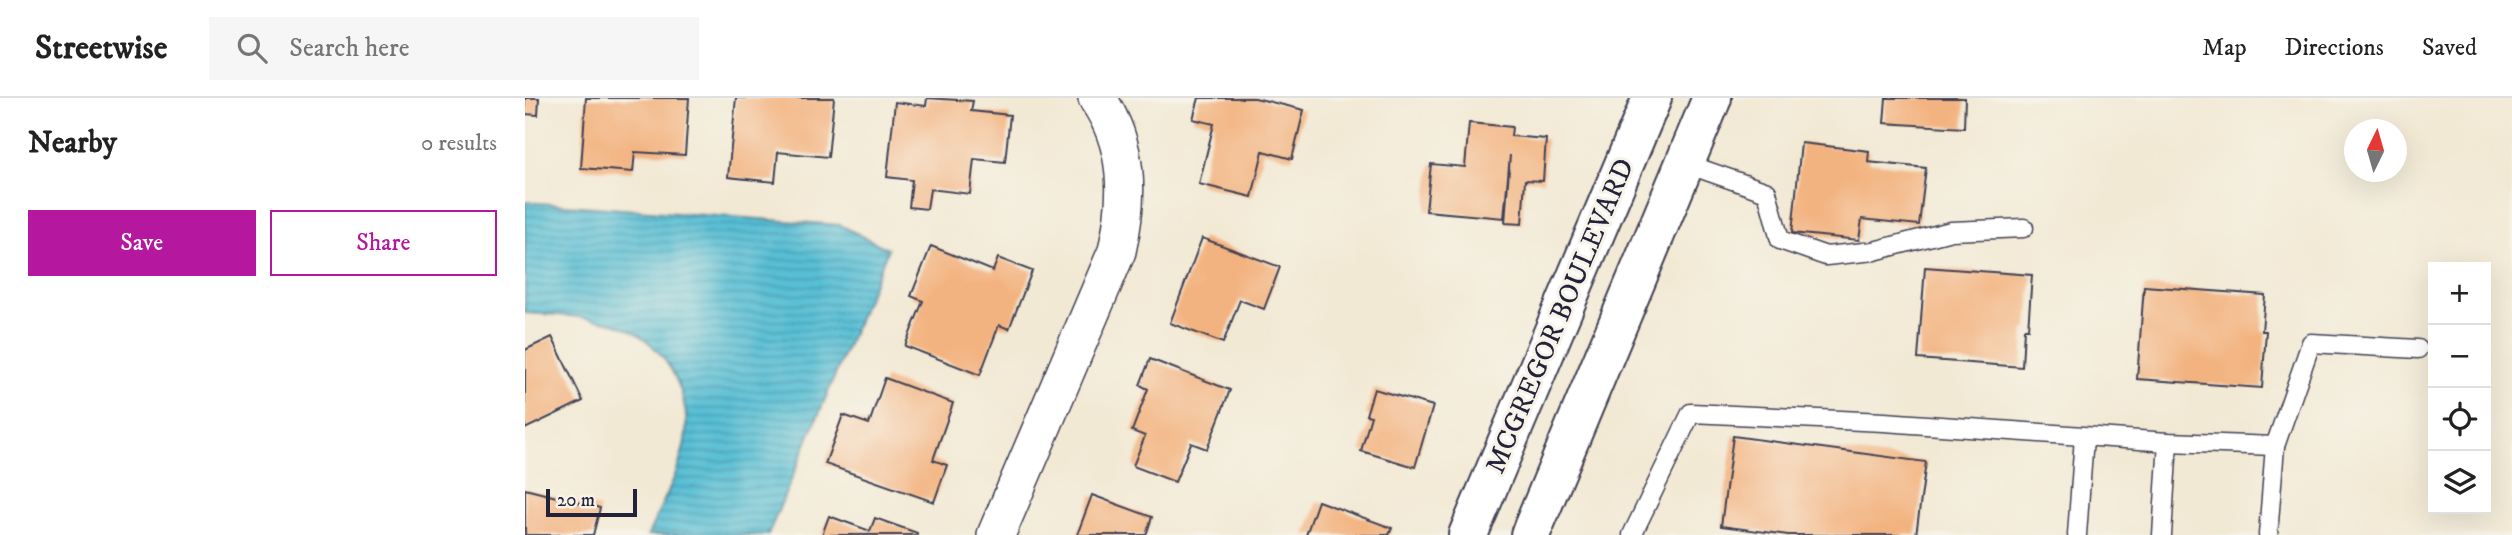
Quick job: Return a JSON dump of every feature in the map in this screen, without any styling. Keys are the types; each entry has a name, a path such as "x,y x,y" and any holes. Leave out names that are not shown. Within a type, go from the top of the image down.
{"main road":[{"name":"MCGREGOR BOULEVARD","path":"1468,535 1652,98"},
{"name":"MCGREGOR BOULEVARD","path":"1530,535 1712,98"}],"street":[{"path":"996,535 1117,251 1125,215 1125,178 1118,141 1097,98"}],"lane":[{"path":"1684,163 1767,192 1780,240 1826,256 1874,251 1951,232 2024,228"},
{"path":"2268,535 2276,446 2311,344 2418,349"},
{"path":"1632,535 1692,413 2276,446"},
{"path":"2077,535 2084,437"},
{"path":"2162,535 2168,442"}],"water":[{"path":"525,202 840,225 888,249 768,535 648,535 671,486 684,447 686,417 678,383 659,353 632,331 593,319 525,313"}],"building":[{"path":"525,98 539,98 538,115 525,114"},
{"path":"586,98 689,98 685,155 635,152 633,172 581,168"},
{"path":"736,98 834,98 828,157 778,152 775,182 728,177"},
{"path":"927,98 973,101 971,111 1010,115 1005,162 974,159 970,194 930,189 927,209 909,207 912,180 887,177 895,102 926,106"},
{"path":"1199,98 1255,98 1304,110 1292,159 1263,151 1252,197 1199,184 1214,124 1193,119"},
{"path":"1886,98 1965,98 1964,128 1884,123"},
{"path":"1469,123 1512,127 1511,136 1546,139 1543,181 1525,180 1522,224 1505,223 1510,155 1504,218 1426,211 1431,164 1465,167"},
{"path":"1801,143 1869,151 1868,162 1926,168 1919,225 1862,219 1859,240 1792,233"},
{"path":"1202,238 1280,267 1264,309 1240,300 1223,343 1170,323"},
{"path":"931,246 993,271 998,258 1032,271 1009,329 999,325 980,375 905,346 923,301 911,296"},
{"path":"1925,267 2032,275 2028,329 2024,329 2022,367 1918,359"},
{"path":"2144,286 2265,295 2262,331 2266,331 2262,388 2137,379"},
{"path":"552,337 583,401 525,429 525,350"},
{"path":"1150,359 1230,390 1207,449 1191,443 1175,482 1133,466 1145,436 1132,431 1148,389 1140,385"},
{"path":"885,378 953,403 933,460 947,465 934,502 825,464 843,415 869,424"},
{"path":"1374,389 1433,406 1415,467 1361,451 1371,416 1366,415"},
{"path":"1733,436 1926,462 1916,535 1788,535 1721,526"},
{"path":"525,489 600,508 593,535 525,535"},
{"path":"1092,495 1152,517 1146,535 1077,535"},
{"path":"1318,501 1392,528 1389,535 1306,535"},
{"path":"829,516 870,531 875,518 917,535 822,535"}]}
